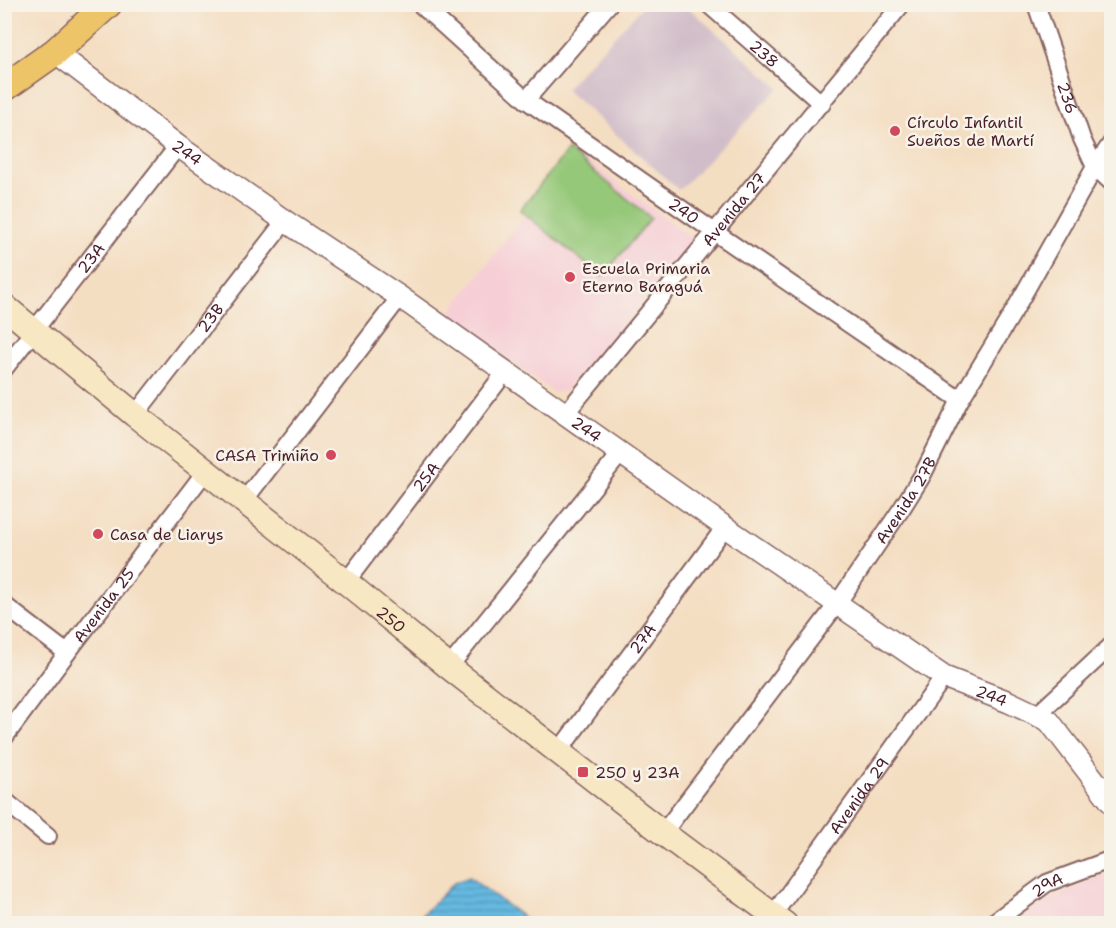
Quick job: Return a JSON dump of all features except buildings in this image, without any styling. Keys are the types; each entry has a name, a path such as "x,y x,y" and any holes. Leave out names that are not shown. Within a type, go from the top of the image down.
{"main road":[{"path":"4,88 55,52 108,4"},
{"name":"250","path":"4,306 205,472 346,582 449,667 663,833 779,919"}],"street":[{"name":"240","path":"420,4 526,100 960,400"},
{"path":"526,100 609,4"},
{"name":"238","path":"708,4 822,104"},
{"name":"Avenida 27","path":"566,413 902,4"},
{"name":"236","path":"1036,4 1082,139 1095,167 1112,183"},
{"name":"244","path":"55,52 178,146 285,221 400,297 725,527 944,677 1038,714 1049,721 1112,803"},
{"name":"Avenida 27B","path":"663,833 837,604 902,508 922,476 960,400 1095,167 1112,142"},
{"name":"23A","path":"4,369 178,146"},
{"name":"23B","path":"135,415 285,221"},
{"path":"243,502 400,297"},
{"name":"25A","path":"346,582 506,371"},
{"path":"449,667 621,453"},
{"name":"Avenida 25","path":"4,738 205,472"},
{"name":"27A","path":"559,751 725,527"},
{"path":"4,605 67,652"},
{"path":"1038,714 1112,645"},
{"name":"Avenida 29","path":"779,919 944,677"},
{"path":"4,800 48,836"},
{"name":"29A","path":"991,924 1047,883 1112,859"}],"shaded area":[{"path":"644,5 685,5 779,88 679,190 565,89"},
{"name":"Escuela Primaria Eterno Baraguá","path":"574,151 696,241 565,391 554,393 448,314"},
{"path":"1111,873 1111,923 1012,923 1046,901"}],"green space":[{"path":"568,150 651,218 602,277 520,210"}],"water":[{"path":"469,877 531,923 414,923 454,883"}],"place":[{"name":"Círculo Infantil Sueños de Martí","path":"895,131"},
{"name":"Escuela Primaria Eterno Baraguá","path":"570,277"},
{"name":"CASA Trimiño","path":"331,455"},
{"name":"Casa de Liarys","path":"98,534"},
{"name":"250 y 23A","path":"583,772"}]}
